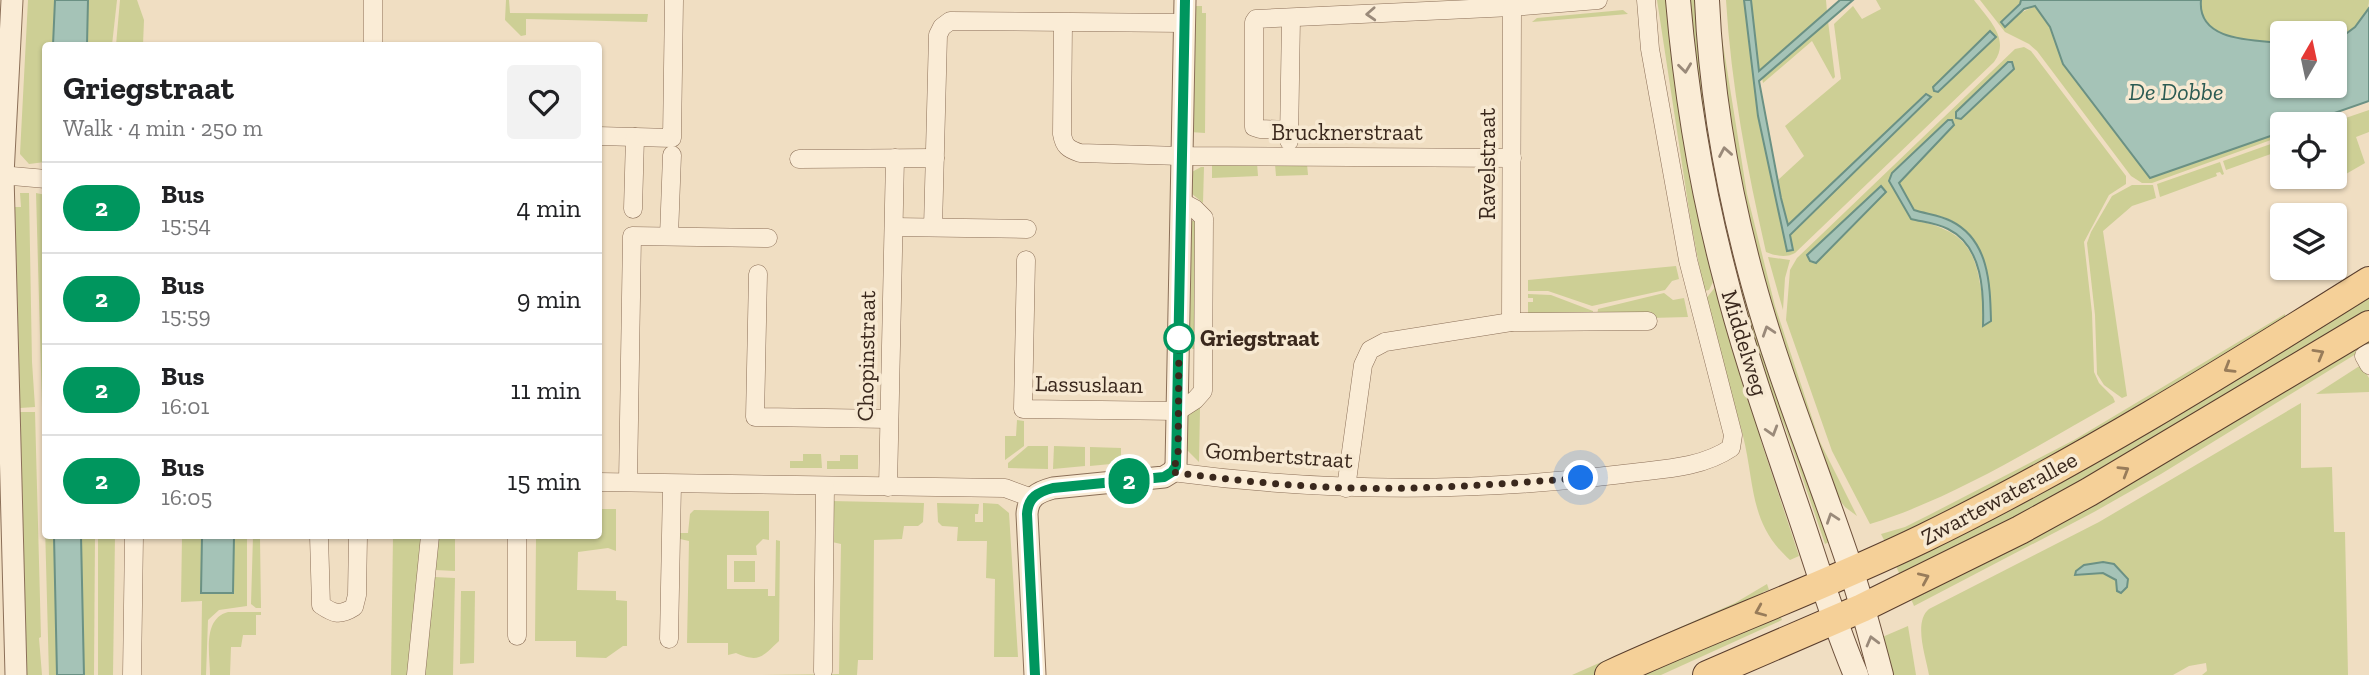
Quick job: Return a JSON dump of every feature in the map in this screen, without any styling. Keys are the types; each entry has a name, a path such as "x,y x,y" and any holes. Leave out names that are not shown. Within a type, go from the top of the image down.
{"main road":[{"name":"Middelweg","path":"1678,0 1694,129 1725,279 1834,620 1856,675"},
{"name":"Middelweg","path":"1707,0 1709,59 1713,85 1730,183 1747,259 1773,347 1851,571 1881,675"},
{"name":"Zwartewaterallee","path":"1609,675 1926,537 2044,476 2176,400 2369,281"},
{"name":"Zwartewaterallee","path":"1707,675 1862,608 1950,566 2089,492 2369,325"}],"street":[{"path":"12,0 1,175 16,675"},
{"path":"373,0 373,42"},
{"path":"602,136 672,138 674,0"},
{"path":"1172,472 1178,457 1185,0"},
{"path":"1290,130 1260,130 1254,127 1254,22 1261,18 1598,0"},
{"name":"Middelweg","path":"1646,0 1650,49 1688,261 1733,435 1731,448"},
{"name":"Ravelstraat","path":"1510,322 1512,6"},
{"path":"1289,156 1291,18"},
{"path":"933,227 938,36 942,27 950,21 1185,23"},
{"path":"1063,23 1064,144 1070,150 1080,153 1181,156"},
{"path":"633,209 635,137"},
{"path":"669,236 672,155"},
{"name":"Brucknerstraat","path":"1181,156 1512,158"},
{"name":"Chopinstraat","path":"888,487 895,158"},
{"path":"799,159 935,158"},
{"path":"1,175 42,179"},
{"path":"894,227 1027,229"},
{"path":"628,482 632,236 768,238"},
{"name":"Lassuslaan","path":"1026,260 1023,409 1178,411"},
{"path":"758,274 755,417 889,419"},
{"path":"1346,488 1363,365 1370,349 1385,342 1510,322 1648,321"},
{"name":"Gombertstraat","path":"1031,498 1040,491 1053,488 1154,479 1172,472 1237,481 1346,488 1424,488 1602,477 1692,465 1721,455 1731,448"},
{"path":"602,482 1004,488 1031,498 1027,514 1035,675"},
{"path":"669,639 672,484"},
{"path":"823,671 825,487"},
{"path":"132,675 134,539"},
{"path":"319,539 321,605 333,614 344,614 354,607 357,595 358,539"},
{"path":"416,675 430,539"},
{"path":"517,539 517,636"}],"green space":[{"path":"28,0 55,0 53,42 42,42 42,162 29,164 20,154"},
{"path":"88,0 117,0 112,42 87,42"},
{"path":"120,0 137,0 144,20 143,42 116,42"},
{"path":"506,0 509,0 510,13 648,14 647,22 526,19 526,35 521,36 505,20"},
{"path":"1657,0 1671,0 1713,262 1710,267 1713,282 1709,290 1704,291 1691,223"},
{"path":"1686,0 1699,0 1700,32 1831,541 1825,544 1786,430 1760,367 1720,227"},
{"path":"1726,0 1744,0 1758,116 1787,251 1793,249 1790,235 1931,98 1925,94 1788,226 1777,181 1804,156 1785,126 1841,79 1834,24 1853,6 1862,19 1881,9 1876,0 1974,0 1996,30 2000,45 1999,54 1994,62 1795,253 1788,256 1773,255 1766,252 1752,190 1732,64","holes":["1991,31 1995,37 1936,92 1933,87"]},
{"path":"1751,0 1826,0 1827,12 1759,71"},
{"path":"1980,0 2021,0 2001,22 2035,6 2050,27 2063,64 2270,128 2270,140 2152,183 2142,183 2131,176 2037,51 2005,32"},
{"path":"2201,0 2369,0 2362,20 2347,35 2347,21 2270,21 2270,42 2230,36 2208,24 2202,14"},
{"path":"1193,6 1202,6 1202,13 1206,13 1205,133 1190,132"},
{"path":"1623,10 1628,14 1532,22 1537,18"},
{"path":"1828,21 1835,77 1833,79 1812,41 1763,83 1762,78"},
{"path":"1722,38 1747,194 1775,306 1820,442 1857,516 1838,498 1769,308 1722,93"},
{"path":"2024,47 2031,51 2126,176 2126,184 2109,195 2084,242 2092,313 2094,372 2099,383 2115,402 1964,486 1870,524 1832,451 1786,320 1790,270 1797,258 2015,49","holes":["2008,62 2012,63 2014,69 1961,119 1981,88","1948,120 1952,120 1899,183 1914,211 1951,220 1973,239 1980,251 1988,277 1991,320 1985,307 1977,268 1966,246 1959,238 1939,227 1911,219 1892,173","1881,186 1829,250 1808,255"]},
{"path":"2369,110 2369,132 2356,137 2365,163 2347,173 2347,118"},
{"path":"2270,144 2270,154 2226,170 2223,161"},
{"path":"1212,161 1257,163 1258,176 1212,178"},
{"path":"2220,162 2224,174 2216,173 2217,176 2160,197 2157,184"},
{"path":"1275,164 1307,164 1308,175 1276,176"},
{"path":"1204,167 1203,203 1191,193 1190,173"},
{"path":"2132,185 2153,185 2156,198 2132,206 2103,231 2127,396 2122,398 2104,385 2097,374 2095,315 2087,243 2112,196"},
{"path":"20,193 29,193 35,407 20,408 15,207 21,207"},
{"path":"36,193 42,194 42,407"},
{"path":"1189,221 1197,221 1194,349 1188,314"},
{"path":"1768,257 1790,260 1785,278 1783,310"},
{"path":"1676,266 1679,279 1672,281 1665,290 1592,306 1548,291 1528,291 1528,280"},
{"path":"1716,286 1746,374 1761,441 1799,556 1790,560 1767,532 1760,518 1743,436 1705,300"},
{"path":"2369,290 2369,316 2237,399 1902,580 1896,566"},
{"path":"1664,293 1673,300 1684,298 1688,317 1597,316 1598,309"},
{"path":"1528,294 1551,295 1593,311 1593,316 1528,317 1528,302 1533,302 1533,298 1528,298"},
{"path":"2285,314 2285,317 2081,447 1885,542 1881,534 1905,527 2074,440"},
{"path":"2369,334 2369,346 2161,474 1914,606 1909,594"},
{"path":"2361,365 2369,378 2369,392 2316,394"},
{"path":"2301,403 2301,468 2332,467 2334,532 2345,532 2348,675 2202,675 2207,671 2206,663 2189,666 2173,675 1929,675 1921,631 1924,615 1929,609 2099,522","holes":["2103,562 2127,579 2119,593 2115,579 2110,575 2075,575 2082,566"]},
{"path":"1194,408 1200,408 1199,462 1185,451 1186,414"},
{"path":"20,412 35,412 42,675 27,675"},
{"path":"1017,420 1024,421 1024,446 1005,460 1005,436 1016,436"},
{"path":"1028,446 1048,446 1048,469 1008,468 1008,463"},
{"path":"1054,446 1085,447 1085,466 1053,469"},
{"path":"1090,447 1121,448 1121,463 1090,466"},
{"path":"803,454 821,454 822,468 790,468 790,461 803,461"},
{"path":"840,455 858,455 858,469 827,469 827,461 840,461"},
{"path":"831,501 924,503 923,522 918,526 904,526 902,539 874,540 873,660 858,660 857,675 762,675 839,674 841,544 832,542"},
{"path":"937,503 979,504 975,522 983,522 983,503 998,504 1009,513 1018,657 994,657 995,579 986,578 987,541 957,541 958,527 942,526 938,522"},
{"path":"602,509 616,509 616,551 608,548 578,552 577,590 616,591 616,600 627,601 627,646 606,658 576,657 576,641 535,641 536,539 602,539"},
{"path":"694,510 769,511 769,540 763,539 756,546 757,555 727,555 727,589 768,589 768,596 775,596 776,540 780,541 779,641 760,657 750,658 736,653 728,655 728,643 687,643 689,541 680,539 678,533 688,533 690,514"},
{"path":"45,539 54,539 57,675 49,675"},
{"path":"81,539 95,539 94,675 84,675"},
{"path":"98,539 115,539 113,675 98,675"},
{"path":"182,539 202,539 201,593 233,593 234,539 247,539 247,606 219,610 208,620 206,675 201,675 202,601 181,602"},
{"path":"253,539 260,539 261,608 251,604"},
{"path":"393,539 421,539 408,675 391,675"},
{"path":"438,539 455,539 455,571 435,570"},
{"path":"734,561 755,561 755,582 734,582"},
{"path":"434,577 455,578 453,675 425,675"},
{"path":"1767,584 1769,590 1763,592 1765,597 1596,675 1572,675 1735,603"},
{"path":"461,591 475,591 474,663 460,664"},
{"path":"228,612 261,612 261,615 256,615 256,635 243,635 241,647 231,647 230,675 210,675 211,629 220,616"},
{"path":"1779,612 1782,620 1661,675 1635,675"},
{"path":"1908,626 1916,675 1893,675 1880,638"}],"water":[{"path":"55,0 88,0 87,42 53,42"},
{"path":"1744,0 1751,0 1759,71 1840,0 1853,0 1759,81 1788,225 1926,94 1931,97 1790,235 1793,250 1787,251 1758,116"},
{"name":"De Dobbe","path":"2021,0 2201,0 2202,14 2208,24 2217,31 2243,39 2270,42 2270,98 2347,98 2347,33 2369,8 2369,101 2337,112 2270,112 2270,136 2150,178 2063,64 2050,27 2035,6 2024,9 2005,27 2001,22"},
{"path":"1990,31 1996,37 1938,92 1934,91 1933,87"},
{"path":"2008,62 2012,62 2014,69 1961,119 1956,118 1956,112"},
{"path":"1948,120 1952,120 1954,125 1899,183 1914,210 1951,221 1973,239 1985,264 1988,278 1991,321 1983,326 1982,285 1975,258 1968,247 1948,229 1911,219 1889,181 1892,173"},
{"path":"1881,186 1886,192 1816,263 1810,261 1807,255"},
{"path":"54,539 81,539 84,675 57,675"},
{"path":"202,539 234,539 233,593 201,593"},
{"path":"2103,562 2114,564 2128,579 2127,587 2121,593 2117,591 2116,580 2103,573 2075,575 2084,565"}],"bus line":[{"name":"2","path":"1035,675 1027,514 1031,498 1040,491 1053,488 1164,477 1176,466 1185,0"}],"place":[{"name":"Griegstraat","path":"1179,338"}],"route":[{"path":"1179,338 1178,457 1172,472 1237,481 1346,488 1424,488 1581,478"}]}
